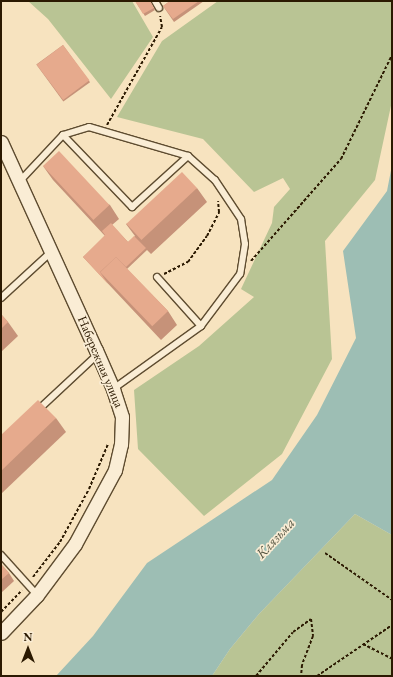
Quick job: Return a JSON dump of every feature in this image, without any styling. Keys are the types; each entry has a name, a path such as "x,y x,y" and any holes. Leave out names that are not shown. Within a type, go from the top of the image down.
{"street":[{"name":"Набережная улица","path":"1,142 5,160 19,182 98,354 113,389 122,417 121,444 115,470 75,544 37,595 1,633"}],"lane":[{"path":"155,1 159,8"},
{"path":"19,182 63,135 89,127 188,156 215,180 241,218 245,244 240,274 201,326 113,389"},
{"path":"63,135 132,207 188,156"},
{"path":"1,298 51,252"},
{"path":"157,277 201,326"},
{"path":"34,413 98,354"},
{"path":"1,555 37,595"}],"path":[{"path":"103,131 162,27 159,8"},
{"path":"240,274 341,159 392,55"},
{"path":"157,277 188,262 207,236 219,212 218,199"},
{"path":"325,553 392,600"},
{"path":"256,676 293,632 311,619 313,636 302,665 301,676"},
{"path":"317,676 392,624"},
{"path":"363,644 392,659"}],"green space":[{"path":"28,1 132,1 153,37 111,99 48,19"},
{"path":"218,1 392,1 392,101 375,180 325,241 332,359 282,454 204,516 138,449 134,390 199,346 254,297 241,289 272,223 274,207 290,189 283,178 254,192 203,139 117,117 162,41"},
{"path":"355,514 392,535 392,676 212,676 230,649 259,614"}],"water":[{"name":"Клязьма","path":"392,165 392,535 355,514 259,614 230,649 212,676 56,676 93,636 147,563 272,480 317,415 356,338 343,251 387,191"}],"building":[{"path":"135,1 150,1 154,8 143,14"},
{"path":"170,1 199,1 173,19 163,6"},
{"path":"63,45 89,80 63,100 37,65"},
{"path":"59,151 109,205 93,220 43,166"},
{"path":"182,172 197,188 141,240 126,224"},
{"path":"111,223 128,242 134,236 146,248 126,267 116,257 100,272 108,284 83,257 105,235 102,231"},
{"path":"116,257 168,311 152,326 100,272"},
{"path":"1,314 8,322 1,329"},
{"path":"38,400 56,418 1,471 1,435"},
{"path":"1,564 9,573 1,580"}]}
